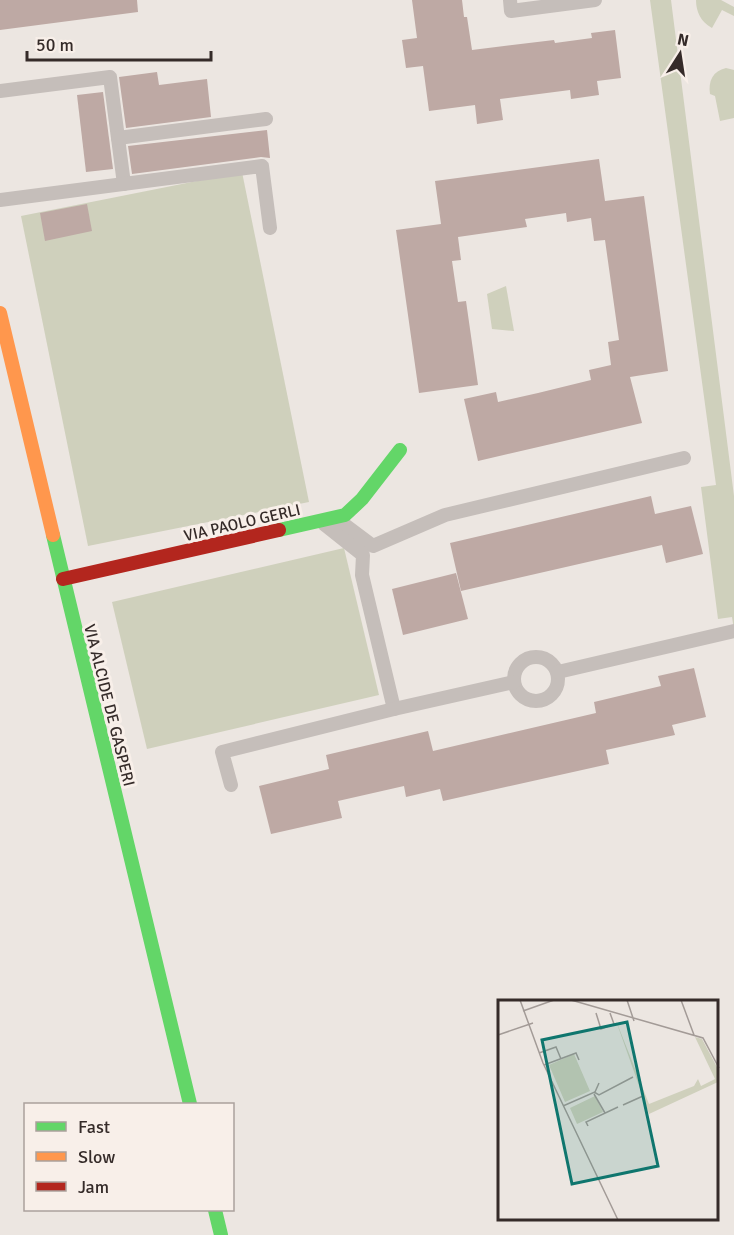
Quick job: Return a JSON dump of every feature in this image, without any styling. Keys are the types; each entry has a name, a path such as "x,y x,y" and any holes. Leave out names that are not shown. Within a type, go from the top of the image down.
{"street":[{"name":"VIA ALCIDE DE GASPERI","path":"0,313 190,1103"},
{"name":"VIA PAOLO GERLI","path":"63,579 345,515 362,499 400,450"},
{"path":"215,1211 221,1235"}],"lane":[{"path":"510,0 511,11 595,0"},
{"path":"0,91 110,77 124,184"},
{"path":"118,138 266,119"},
{"path":"0,200 262,166 270,228"},
{"path":"368,550 445,515 684,458"},
{"path":"336,517 368,550"},
{"path":"320,521 368,550"},
{"path":"368,550 362,575 394,709"},
{"path":"558,672 734,631"},
{"path":"531,657 542,657 552,663 558,672 555,693 536,702 525,699 518,692 514,682 515,671 521,662 531,657"},
{"path":"231,785 222,752 514,682"}],"green space":[{"path":"650,0 671,0 734,496 734,630 732,617 718,619 701,487 716,485"},
{"path":"696,0 721,0 734,7 734,16 722,10 712,28 700,16"},
{"path":"721,69 734,70 734,118 720,121 715,96 710,94 710,85 712,77"},
{"path":"242,172 309,502 88,546 21,216"},
{"path":"506,286 514,331 492,329 487,294"},
{"path":"344,548 379,695 147,749 112,602"}],"building":[{"path":"0,0 137,0 138,12 0,30"},
{"path":"412,0 462,0 472,50 592,38 591,33 615,30 621,78 597,81 599,95 571,99 570,90 500,99 503,120 477,124 475,105 429,111 423,66 406,68 402,40 417,38"},
{"path":"157,72 159,85 207,79 211,117 126,128 119,77"},
{"path":"103,92 113,169 86,172 77,95"},
{"path":"267,130 270,158 261,157 132,174 128,146"},
{"path":"599,159 605,201 644,196 668,371 630,377 642,423 478,461 464,399 496,392 498,402 538,393 591,380 589,370 611,365 608,342 619,340 605,240 594,241 591,218 567,222 566,213 525,219 527,227 458,237 461,260 452,261 458,302 466,301 478,385 419,393 396,230 441,224 435,181"},
{"path":"87,204 92,231 45,241 40,213"},
{"path":"651,496 655,514 691,506 703,554 666,563 662,545 461,591 450,543"},
{"path":"456,573 468,619 403,635 392,589"},
{"path":"694,668 706,717 672,725 675,735 606,750 609,764 443,801 440,789 406,797 404,786 338,801 342,818 271,834 259,786 329,769 326,755 428,731 433,751 596,713 594,702 661,686 658,676"}],"traffic: fast":[{"path":"279,530 345,515 362,499 400,450"},
{"path":"53,535 190,1103"},
{"path":"215,1211 221,1235"}],"traffic: slow":[{"path":"0,313 53,535"}],"traffic: jam":[{"path":"63,579 279,530"}]}
